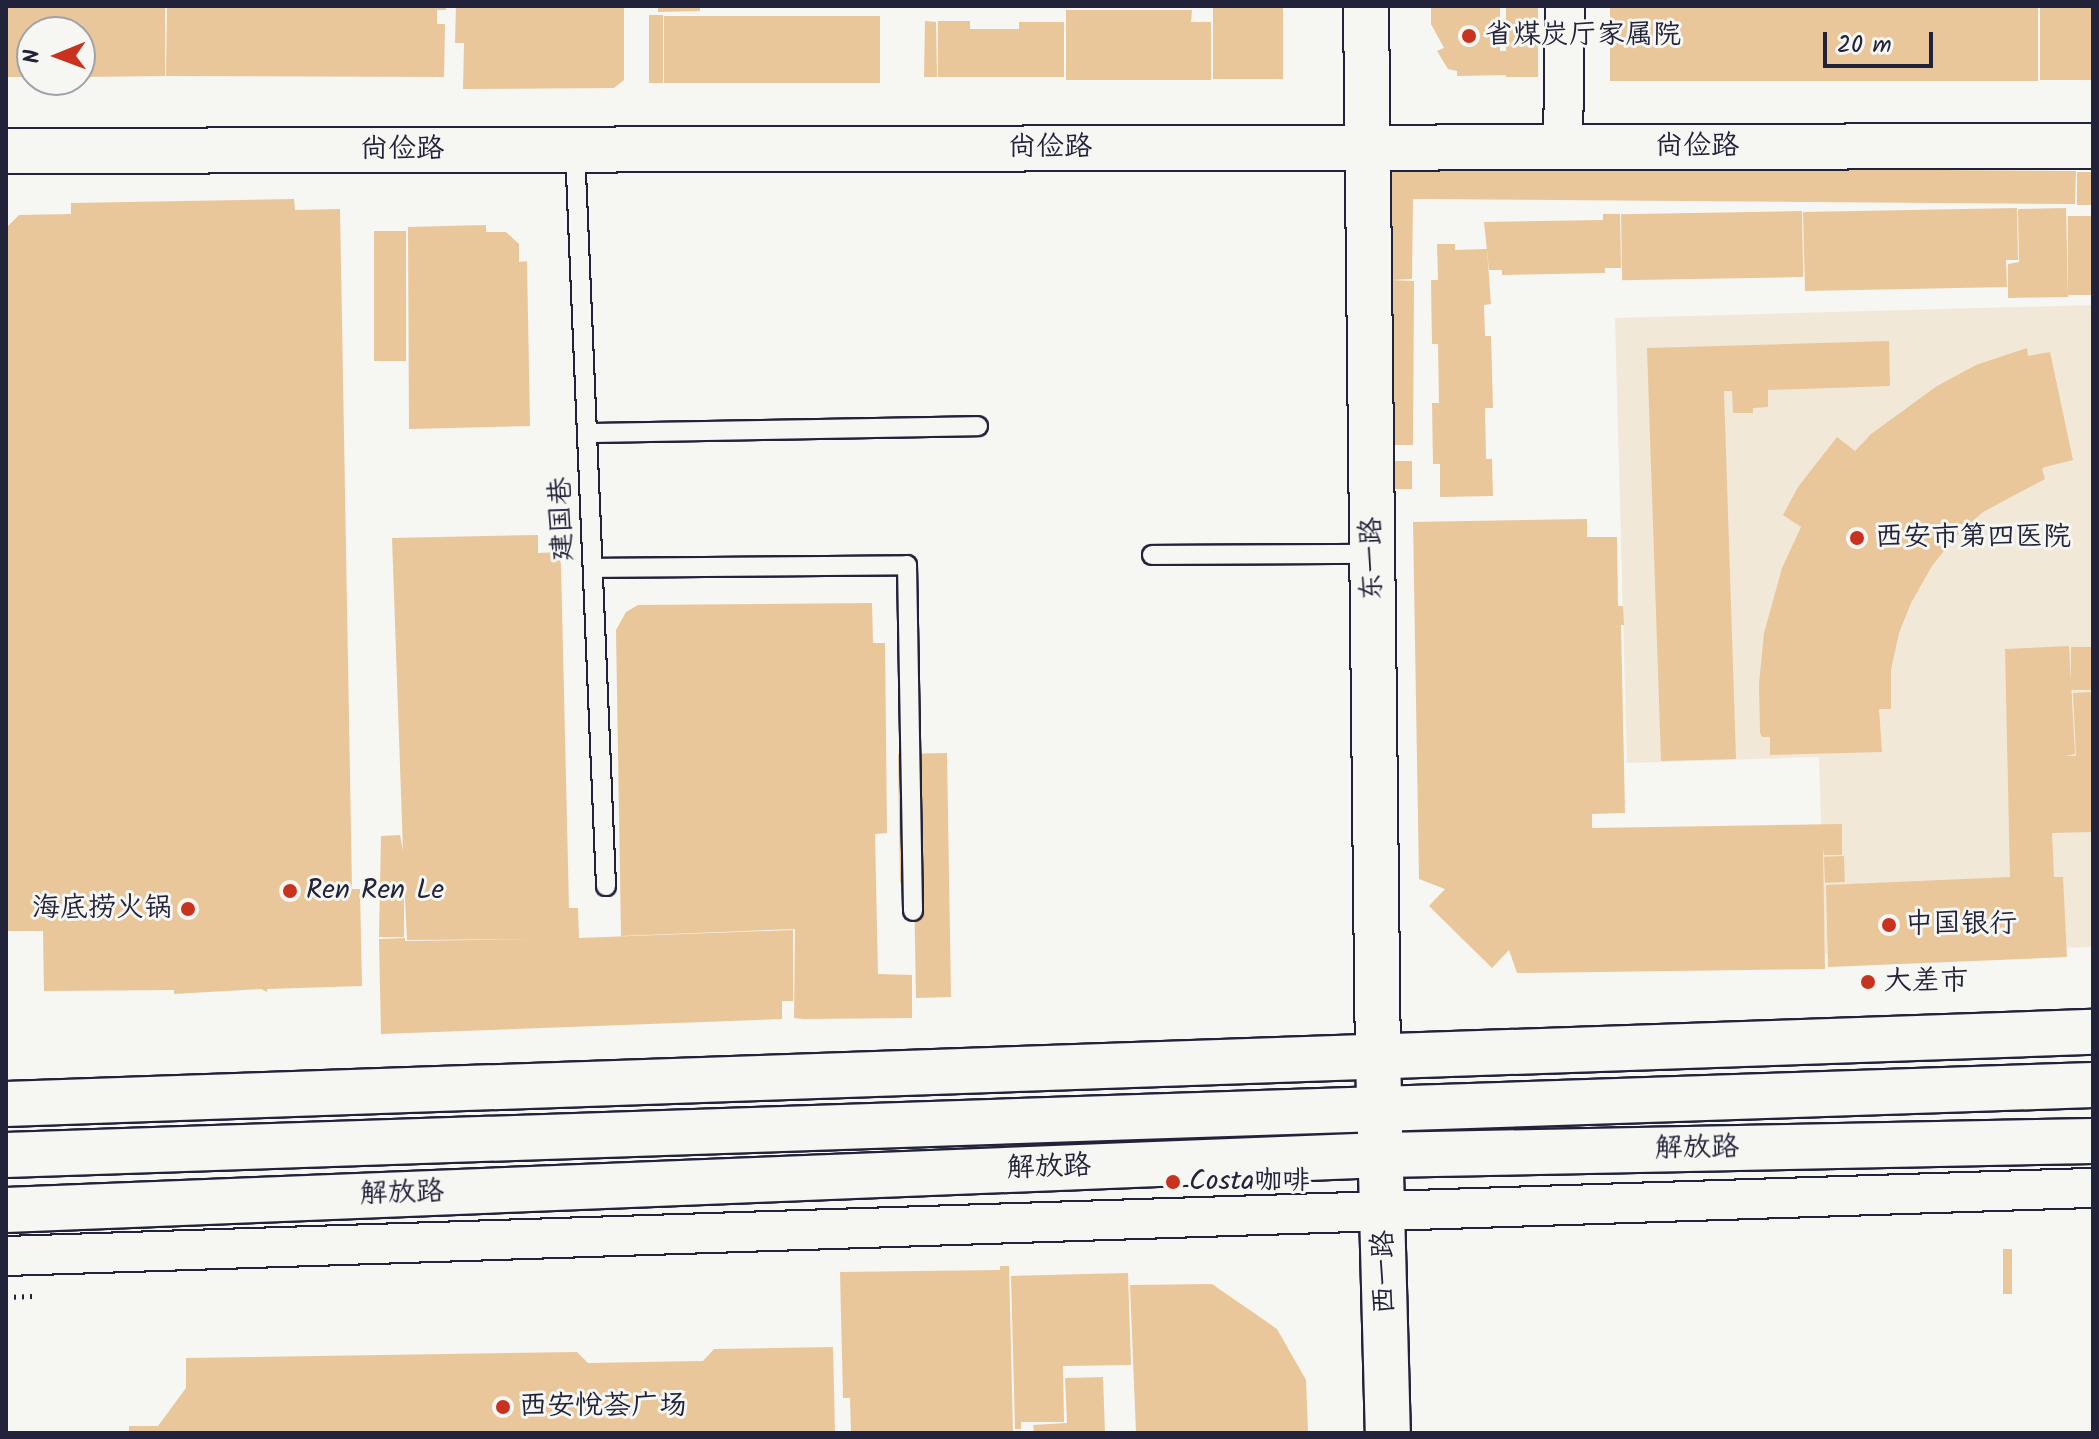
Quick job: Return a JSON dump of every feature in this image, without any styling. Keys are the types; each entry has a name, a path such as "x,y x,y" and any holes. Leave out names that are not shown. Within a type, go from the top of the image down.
{"main road":[{"name":"东一路","path":"1366,6 1379,1112"},
{"name":"尚俭路","path":"6,151 2093,146"},
{"path":"6,1104 2093,1032"},
{"name":"解放路","path":"6,1155 1379,1112 2093,1085"},
{"name":"西一路","path":"1379,1112 1388,1433"},
{"name":"解放路","path":"6,1210 1382,1155 2093,1141"}],"street":[{"path":"1563,147 1565,6"},
{"path":"6,1256 2093,1188"}],"lane":[{"name":"建国巷","path":"575,149 606,886"},
{"path":"588,433 978,426"},
{"path":"1152,555 1373,554"},
{"path":"593,568 907,565 913,911"}],"shaded area":[{"name":"西安市第四医院","path":"2093,305 2093,947 1825,954 1819,757 1627,763 1615,318"}],"building":[{"path":"6,6 165,6 165,76 96,77 96,16 16,16 16,77 6,77"},
{"path":"167,6 446,6 446,10 437,10 437,24 445,24 444,77 166,76"},
{"path":"456,6 624,6 624,80 614,88 463,89 464,43 455,43"},
{"path":"658,6 700,6 700,11 658,12"},
{"path":"1213,6 1283,6 1283,79 1213,79"},
{"name":"省煤炭厅家属院","path":"1431,6 1500,6 1500,51 1508,51 1508,75 1457,76 1457,71 1448,69 1437,51 1444,48 1431,24"},
{"path":"1506,6 1538,6 1538,77 1506,77"},
{"path":"1610,6 2038,6 2038,81 1610,81"},
{"path":"2040,6 2093,6 2093,80 2040,80"},
{"path":"1066,10 1192,10 1191,22 1211,22 1211,80 1066,80"},
{"path":"649,15 663,15 663,83 649,83"},
{"path":"664,16 880,16 880,83 664,83"},
{"path":"925,21 936,22 937,77 924,77"},
{"path":"938,21 970,21 970,29 1019,29 1019,22 1064,22 1064,77 938,77"},
{"path":"1384,166 2076,171 2075,204 1413,199 1412,279 1390,280 1414,281 1413,445 1385,445"},
{"path":"2077,172 2093,172 2093,205 2077,205"},
{"path":"294,199 295,210 340,209 352,889 360,889 362,986 174,994 174,990 44,991 43,931 6,931 6,228 19,215 71,214 71,203"},
{"path":"2017,208 2018,260 2006,260 2007,287 1805,291 1803,212"},
{"path":"2066,208 2068,297 2008,298 2008,264 2019,262 2018,209"},
{"path":"1802,211 1803,277 1622,280 1621,214"},
{"path":"1603,214 1620,214 1621,268 1605,268 1605,273 1502,275 1502,270 1489,270 1484,222 1603,220"},
{"path":"2068,216 2093,216 2093,295 2068,295"},
{"path":"486,225 486,232 506,232 519,244 519,262 527,261 530,426 409,429 408,227"},
{"path":"374,231 406,231 406,361 374,361"},
{"path":"1437,244 1455,244 1455,250 1487,249 1491,304 1484,305 1485,336 1491,336 1493,408 1485,408 1486,459 1492,459 1493,496 1440,497 1440,464 1433,464 1432,403 1439,403 1438,344 1432,344 1431,280 1438,280"},
{"path":"1889,341 1890,386 1768,390 1768,407 1753,408 1753,413 1733,413 1732,391 1724,391 1736,759 1661,761 1647,348"},
{"path":"2027,348 2028,356 2050,352 2073,460 2045,467 2042,469 2045,479 1983,512 1954,538 1932,566 1911,603 1899,633 1891,670 1891,709 1879,709 1882,752 1770,755 1770,737 1762,737 1760,733 1759,684 1764,633 1782,568 1801,527 1783,515 1798,487 1837,437 1855,451 1871,434 1937,386 1976,365"},
{"path":"1385,461 1412,461 1412,489 1385,489"},
{"path":"1587,519 1587,537 1617,537 1618,606 1623,606 1624,625 1621,625 1625,813 1592,814 1592,828 1842,824 1842,855 1824,855 1823,848 1825,969 1517,973 1509,950 1492,968 1429,906 1445,889 1419,879 1413,522"},
{"path":"538,535 538,553 559,552 561,565 569,908 578,908 579,938 793,930 793,1001 782,1001 782,1019 381,1034 379,939 405,938 405,941 537,939 407,940 404,880 404,937 379,937 381,836 400,835 403,851 392,538"},
{"path":"872,603 873,643 885,643 887,833 875,834 878,974 912,975 912,1018 794,1018 795,929 621,936 616,630 626,612 638,605"},
{"path":"2069,646 2075,754 2065,756 2076,756 2073,693 2093,692 2093,832 2052,833 2054,877 2063,877 2067,957 1828,967 1826,885 2010,877 2005,649"},
{"path":"2071,647 2093,647 2093,690 2071,690"},
{"path":"947,753 951,997 916,998 914,883 900,883 898,754"},
{"path":"1844,856 1845,882 1825,883 1824,857"},
{"path":"2003,1249 2012,1249 2012,1294 2003,1294"},
{"path":"1000,1266 1009,1266 1013,1433 851,1433 850,1398 843,1398 840,1272 1000,1270"},
{"path":"1128,1273 1131,1365 1063,1366 1064,1422 1021,1422 1021,1429 1015,1429 1011,1276"},
{"path":"1212,1284 1277,1329 1306,1380 1308,1433 1136,1433 1130,1285"},
{"name":"西安悦荟广场","path":"833,1347 835,1433 129,1433 129,1426 158,1426 186,1388 186,1358 577,1352 588,1363 703,1361 714,1349"},
{"path":"1103,1377 1105,1433 1034,1433 1033,1425 1067,1423 1065,1378"}],"place":[{"name":"省煤炭厅家属院","path":"1469,36"},
{"name":"西安市第四医院","path":"1857,538"},
{"name":"Ren Ren Le","path":"290,891"},
{"name":"海底捞火锅","path":"188,909"},
{"name":"中国银行","path":"1889,925"},
{"name":"大差市","path":"1868,982"},
{"name":"Costa咖啡","path":"1173,1182"},
{"name":"西安悦荟广场","path":"503,1407"}]}
